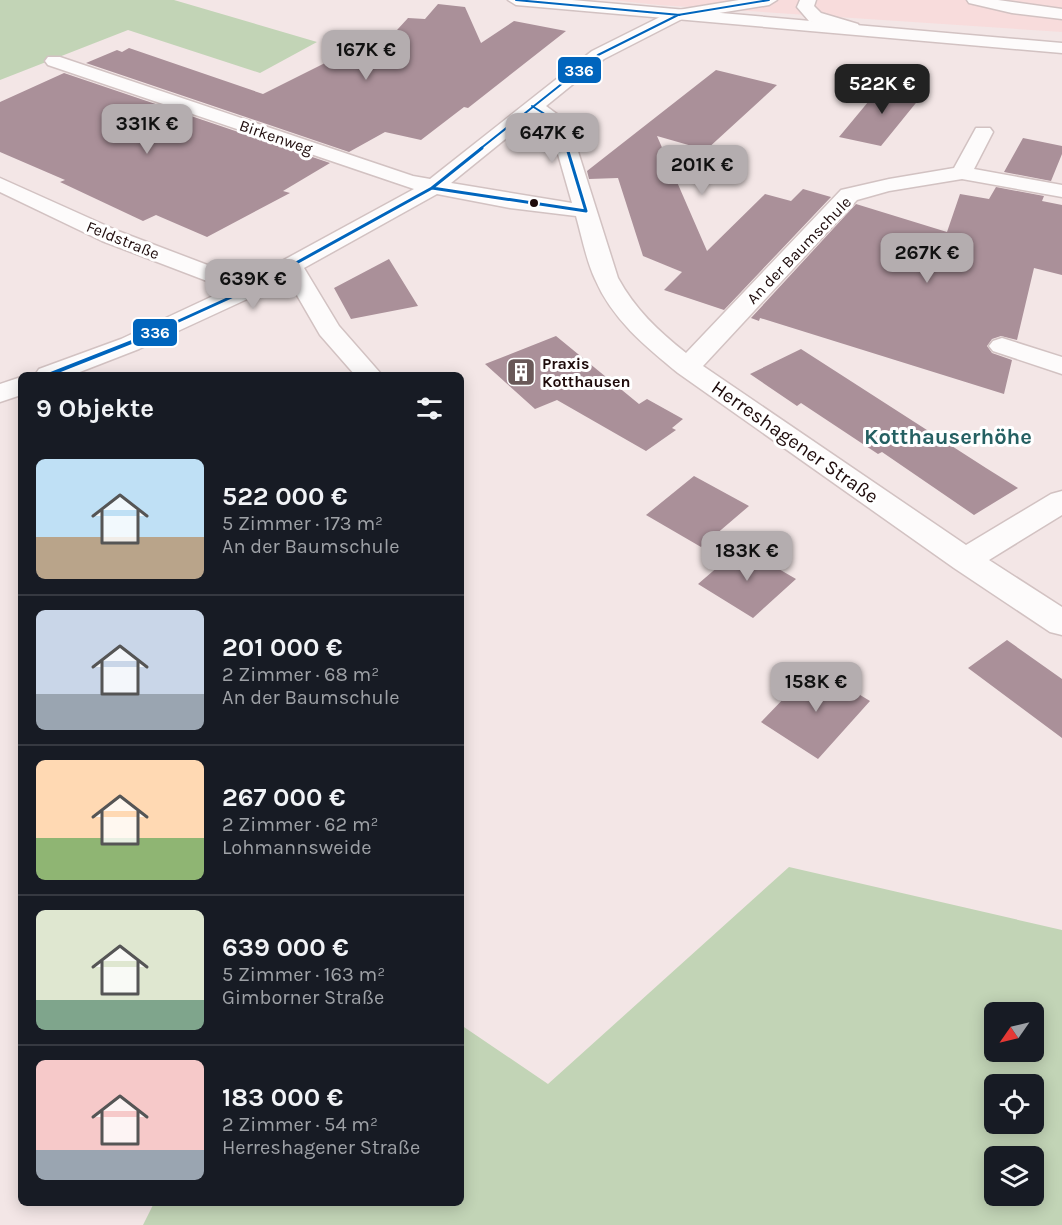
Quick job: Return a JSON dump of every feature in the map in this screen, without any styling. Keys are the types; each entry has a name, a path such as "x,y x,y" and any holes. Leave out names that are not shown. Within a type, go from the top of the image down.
{"street":[{"path":"516,0 678,15 769,0"},
{"path":"598,55 608,37 633,12 687,0"},
{"path":"808,0 805,7 815,17 852,28"},
{"path":"975,0 1012,8 1055,13"},
{"path":"1006,0 1055,13"},
{"path":"719,9 852,28 1062,48"},
{"path":"56,372 130,344 249,289 432,188 598,55 678,15"},
{"name":"Birkenweg","path":"54,61 432,188"},
{"name":"Herreshagener Straße","path":"532,106 559,123 606,278 620,304 648,335 687,367 965,560 1062,623"},
{"path":"983,132 962,173 1062,191"},
{"name":"An der Baumschule","path":"687,367 849,195 962,173"},
{"name":"Feldstraße","path":"0,184 110,236 249,289"},
{"path":"432,188 586,211"},
{"path":"291,266 329,330 366,372"},
{"path":"1002,346 1062,366"},
{"path":"0,394 18,386"},
{"path":"965,560 1062,501"}],"shaded area":[{"path":"611,0 1062,0 1062,32 659,5"}],"green space":[{"path":"0,0 174,0 317,42 260,73 128,30 0,80"},
{"path":"789,867 1062,930 1062,1225 143,1225 152,1206 464,1206 464,1027 548,1084"}],"building":[{"path":"438,4 465,7 481,43 514,21 566,31 468,108 464,107 421,140 385,132 349,152 86,63 117,50 122,52 129,48 263,94 337,57 365,65 408,18 425,19"},
{"path":"716,70 777,85 706,150 657,136 707,251 765,194 791,201 803,189 831,197 724,310 664,290 682,272 643,256 618,178 589,179 587,171"},
{"path":"64,73 330,163 283,191 290,193 207,237 156,215 143,221 60,182 65,180 0,152 0,102"},
{"path":"883,84 924,93 881,146 839,137"},
{"path":"1023,138 1062,146 1062,154 1051,181 1004,172"},
{"path":"996,187 1044,196 1042,201 1062,205 1062,275 1034,268 1017,340 1001,336 992,339 987,346 992,353 1012,360 1004,394 760,318 759,321 751,318 856,204 947,232 960,194 989,199"},
{"path":"389,259 418,306 351,319 334,288"},
{"path":"556,336 639,404 647,399 683,419 672,428 676,430 646,451 557,400 535,409 485,364"},
{"path":"801,349 1018,488 974,515 882,452 878,454 801,403 797,406 750,374"},
{"path":"694,476 749,506 701,547 646,515"},
{"path":"741,547 796,579 753,618 698,584"},
{"path":"1007,640 1062,679 1062,738 968,668"},
{"path":"814,667 870,701 818,759 761,722"}],"transit line":[{"name":"336","path":"516,0 680,15"},
{"name":"336","path":"56,372 130,344 249,289 432,188 598,55 678,15 769,0"},
{"name":"336","path":"532,106 559,123 586,211"},
{"name":"336","path":"432,188 586,211"}],"place":[{"name":"Praxis Kotthausen","path":"521,372"}],"district":[{"name":"Kotthauserhöhe","path":"948,437"}]}
